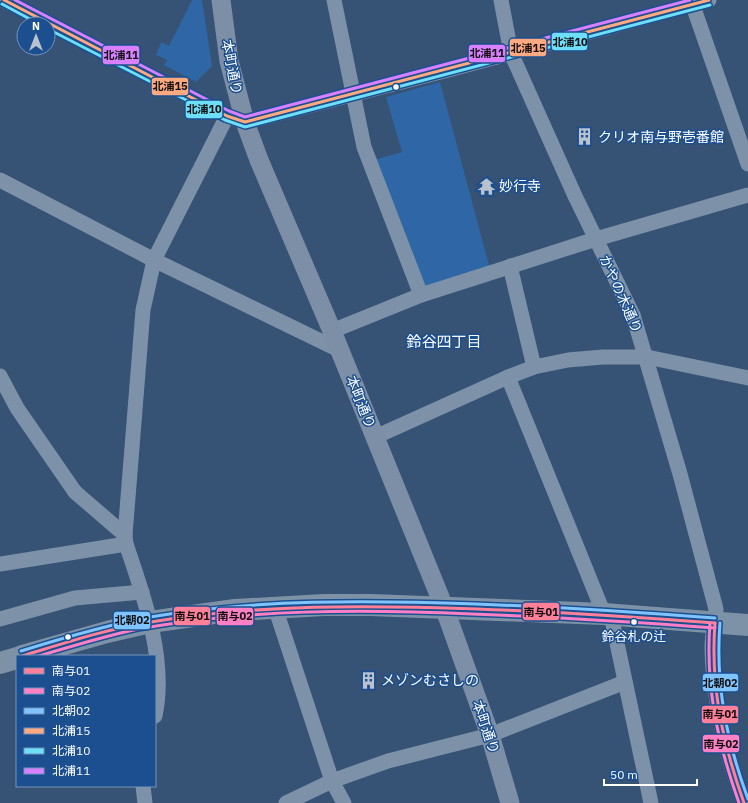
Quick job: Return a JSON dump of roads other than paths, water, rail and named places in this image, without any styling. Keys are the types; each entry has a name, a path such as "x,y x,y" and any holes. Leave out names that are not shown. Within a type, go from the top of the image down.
{"highway":[{"path":"26,655 107,632 150,622 221,612 275,607 371,605 444,607 608,615 715,624 748,625"},
{"path":"0,663 16,658"}],"main road":[{"name":"本町通り","path":"221,0 229,61 245,122 444,607 490,735 510,803"}],"street":[{"path":"4,0 227,116 245,122 511,53 691,2 709,0"},
{"path":"334,0 352,95 364,147 420,295"},
{"name":"かやの木通り","path":"501,0 511,53 596,239 633,315 647,356 716,609 712,647 714,684 729,754 744,803"},
{"path":"691,2 748,164"},
{"path":"154,655 150,622 126,539 143,310 154,260 227,116"},
{"path":"0,180 154,260 339,350"},
{"path":"332,331 420,295 596,239 748,194"},
{"path":"510,266 534,368"},
{"path":"375,437 508,377 534,368 568,360 603,357 647,356 748,378"},
{"path":"0,376 17,408 75,492 126,539"},
{"path":"508,377 608,615 625,682 651,803"},
{"path":"0,564 126,539"},
{"path":"0,620 75,598 142,592"},
{"path":"275,607 332,781 344,803"},
{"path":"156,668 158,683 156,705"},
{"path":"286,803 332,781 388,761 490,735 625,682"},
{"path":"143,787 145,803"}],"place":[{"name":"クリオ南与野壱番館","path":"585,137"},
{"name":"妙行寺","path":"486,186"},
{"name":"鈴谷札の辻","path":"634,622"},
{"name":"メゾンむさしの","path":"368,680"}],"district":[{"name":"鈴谷四丁目","path":"444,342"}]}
